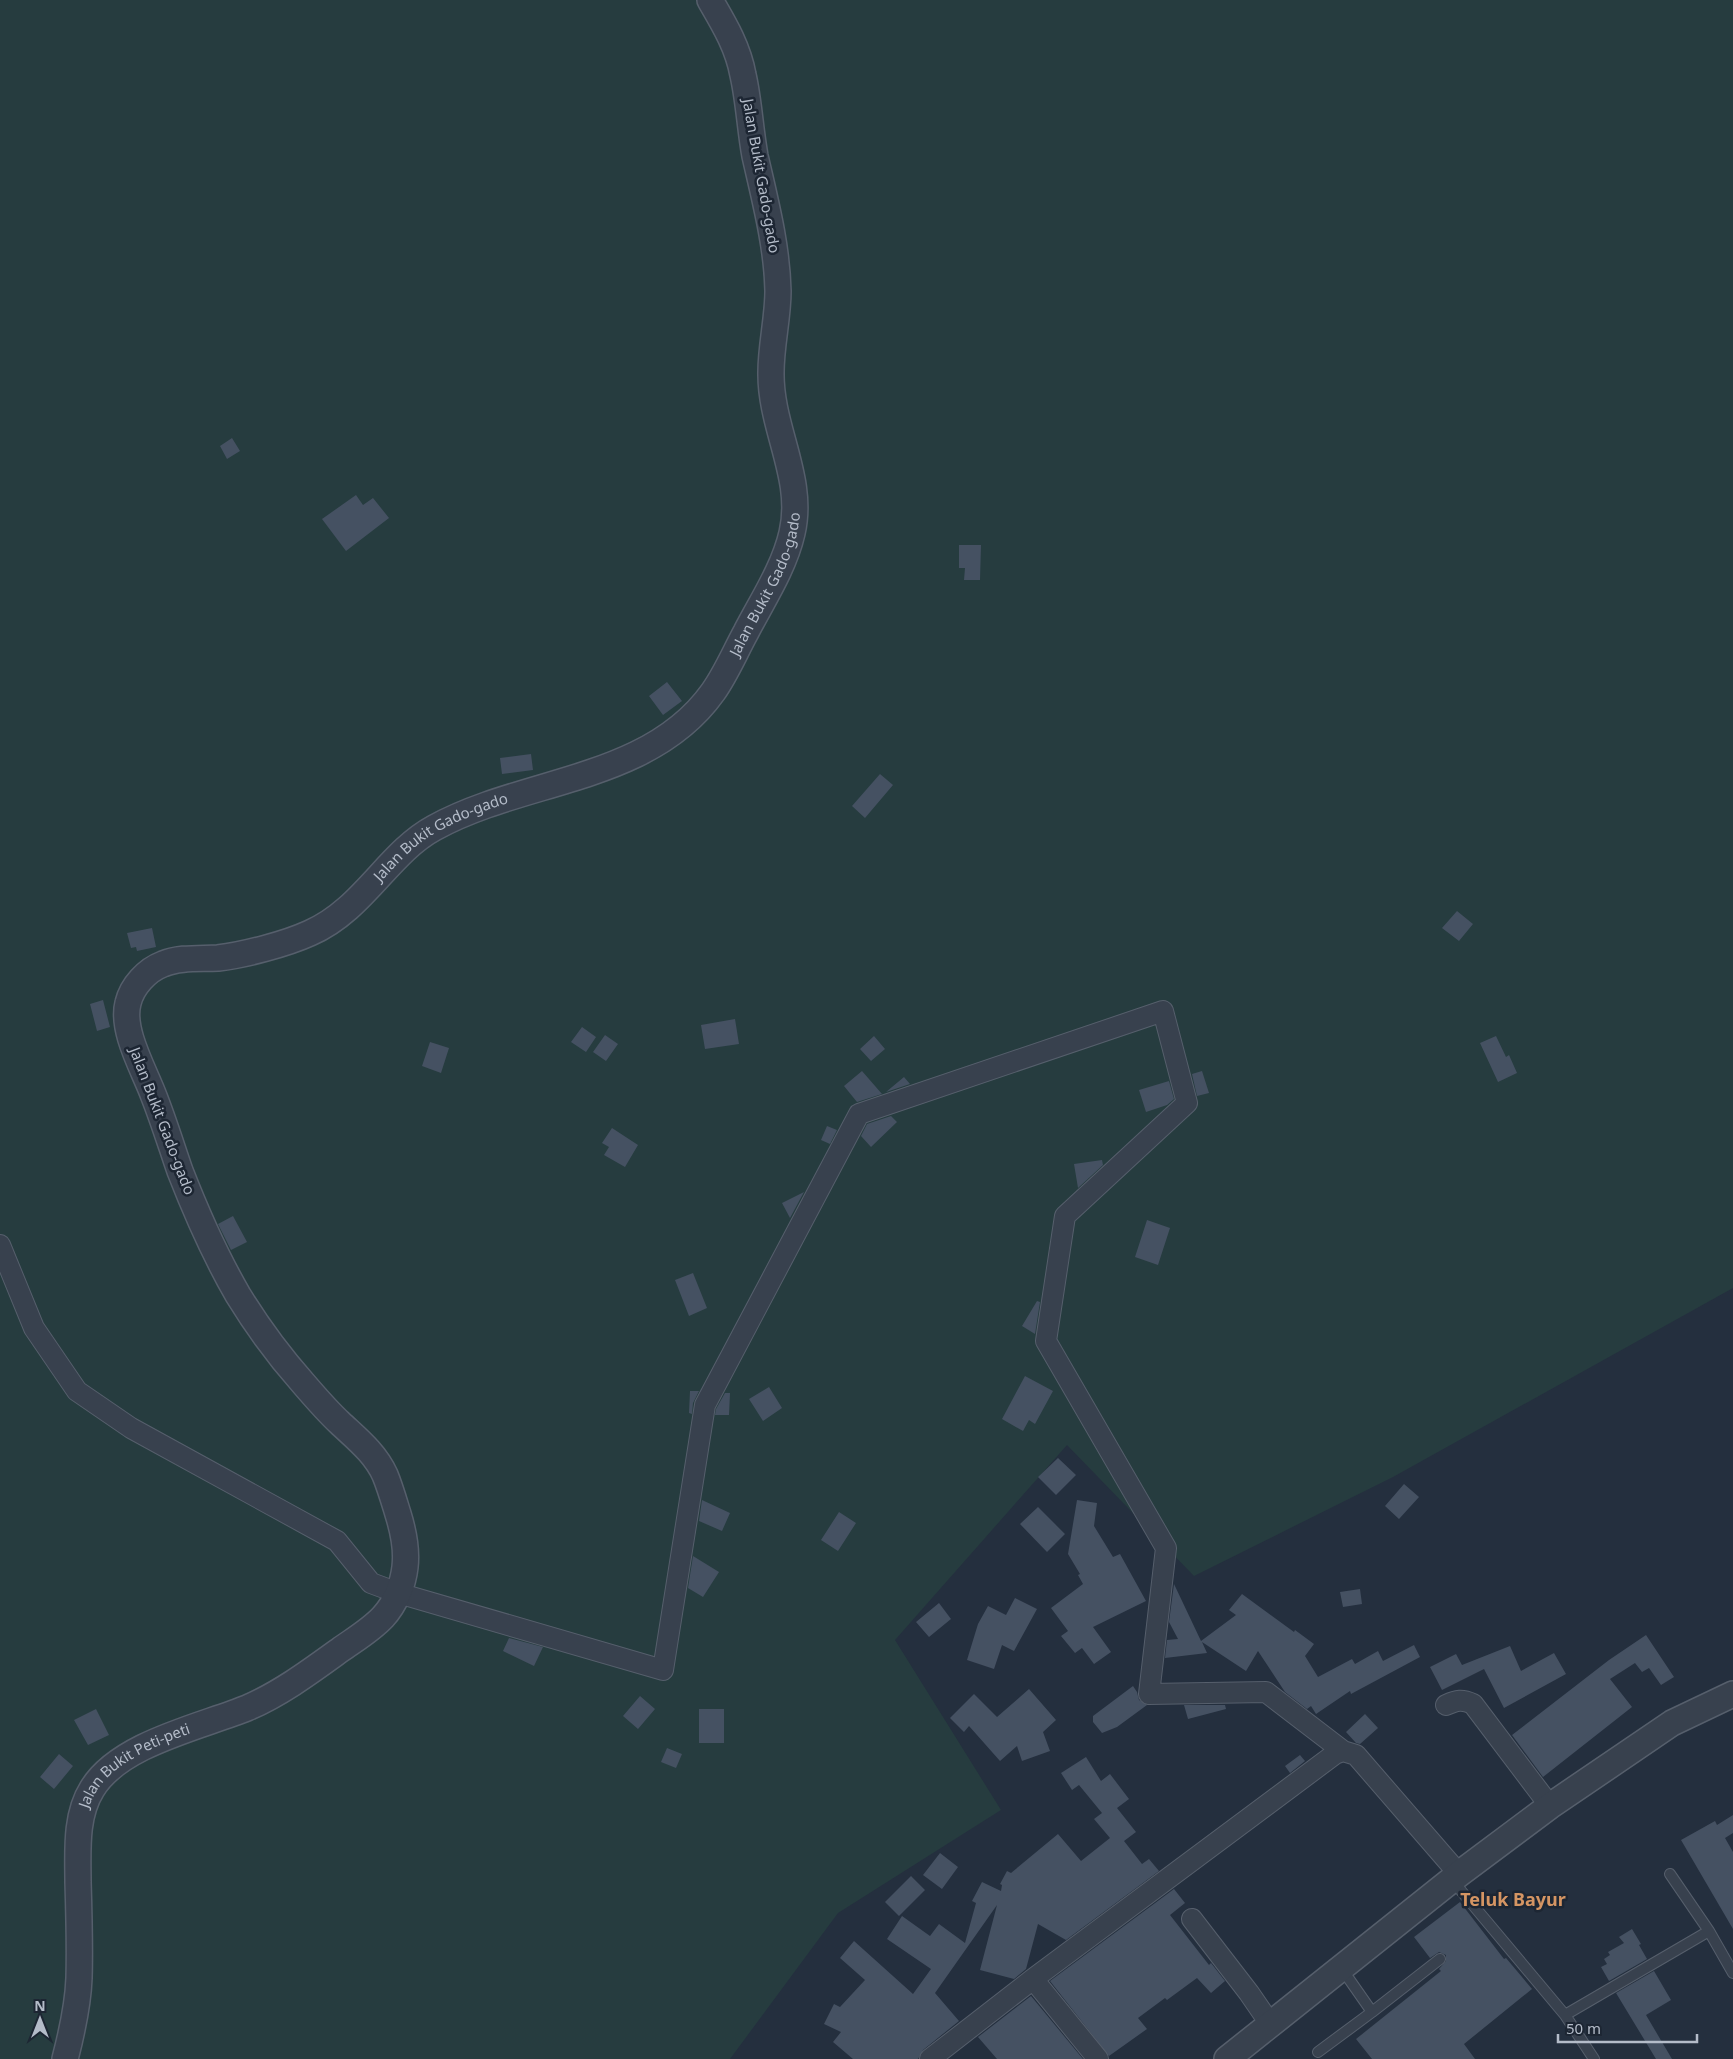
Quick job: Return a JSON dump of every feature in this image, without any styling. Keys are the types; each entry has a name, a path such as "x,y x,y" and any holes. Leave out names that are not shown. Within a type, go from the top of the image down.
{"street":[{"name":"Jalan Bukit Gado-gado","path":"398,1593 405,1571 405,1548 401,1524 384,1473 374,1458 336,1419 272,1346 235,1290 188,1191 155,1099 134,1050 126,1021 128,1000 140,979 164,963 221,957 259,949 309,934 337,918 365,893 410,845 426,832 500,800 620,762 658,744 680,727 713,692 775,576 791,540 796,513 795,486 774,411 771,382 772,350 778,301 777,272 769,219 754,150 745,79 731,38 710,0"},
{"path":"0,1245 34,1328 77,1391 132,1428 337,1541 371,1582 398,1593 663,1670 705,1405 859,1114 1162,1011 1187,1103 1064,1216 1046,1341 1166,1548 1150,1694 1266,1692 1343,1751 1356,1755 1455,1877"},
{"name":"Jalan Bukit Peti-peti","path":"66,2059 77,2001 79,1972 78,1838 82,1813 91,1790 105,1773 135,1751 155,1740 204,1725 258,1704 287,1686 374,1625 385,1615 398,1593"},
{"path":"1227,2059 1455,1877 1550,1806 1672,1723 1733,1694"},
{"path":"1446,1705 1464,1700 1472,1704 1550,1806"},
{"path":"930,2059 1033,1979 1327,1760 1343,1751"},
{"path":"1192,1919 1271,2025"},
{"path":"1033,1979 1098,2059"}],"lane":[{"path":"1670,1874 1709,1932 1733,1973"},
{"path":"1455,1877 1565,2015 1594,2059"},
{"path":"1565,2015 1709,1932"},
{"path":"1318,2052 1440,1959"},
{"path":"1342,1969 1372,2012"}],"green space":[{"path":"0,0 1733,0 1733,1288 1393,1477 1194,1576 1067,1445 895,1640 1001,1810 838,1913 730,2059 0,2059"}],"building":[{"path":"232,438 240,451 227,459 220,446"},
{"path":"356,495 363,505 373,498 389,518 346,551 322,519"},
{"path":"959,545 981,545 980,580 964,580 965,568 959,568"},
{"path":"667,682 682,701 663,715 649,696"},
{"path":"531,754 533,770 502,774 500,758"},
{"path":"880,774 893,785 865,818 852,806"},
{"path":"1457,911 1473,924 1459,941 1442,928"},
{"path":"152,928 156,947 137,951 136,947 131,948 127,933"},
{"path":"103,1000 110,1027 97,1031 90,1004"},
{"path":"735,1019 739,1044 705,1049 701,1025"},
{"path":"582,1027 596,1037 586,1052 571,1042"},
{"path":"605,1035 618,1044 606,1061 593,1052"},
{"path":"874,1036 885,1049 871,1061 860,1049"},
{"path":"1496,1036 1506,1057 1509,1055 1517,1073 1498,1082 1480,1043"},
{"path":"430,1042 449,1048 441,1073 422,1066"},
{"path":"862,1071 882,1094 857,1102 844,1086"},
{"path":"1202,1071 1209,1093 1197,1096 1192,1074"},
{"path":"904,1077 910,1084 886,1092"},
{"path":"1169,1081 1174,1099 1167,1105 1146,1112 1139,1090"},
{"path":"891,1116 897,1122 871,1147 861,1136 867,1124"},
{"path":"827,1126 837,1130 830,1144 821,1140"},
{"path":"612,1128 638,1145 625,1167 604,1155 609,1147 602,1143"},
{"path":"1102,1160 1103,1165 1078,1188 1074,1164"},
{"path":"804,1192 790,1218 782,1203"},
{"path":"233,1216 247,1242 231,1250 218,1224"},
{"path":"1147,1220 1170,1228 1158,1265 1135,1257"},
{"path":"693,1273 707,1308 689,1316 675,1280"},
{"path":"1037,1301 1040,1302 1035,1334 1022,1326"},
{"path":"1025,1376 1053,1391 1035,1424 1029,1420 1023,1431 1002,1419"},
{"path":"769,1387 782,1408 763,1421 749,1399"},
{"path":"690,1391 699,1391 693,1403 692,1414 689,1413"},
{"path":"725,1393 730,1393 729,1415 715,1415 716,1409"},
{"path":"1058,1458 1076,1475 1056,1495 1038,1477"},
{"path":"1404,1484 1419,1497 1399,1519 1385,1506"},
{"path":"702,1500 730,1513 722,1531 699,1521"},
{"path":"1077,1500 1097,1503 1094,1526 1113,1557 1120,1554 1146,1601 1093,1627 1111,1652 1094,1664 1082,1648 1075,1653 1061,1636 1068,1631 1051,1608 1083,1584 1078,1575 1080,1574 1068,1554"},
{"path":"1038,1507 1065,1534 1047,1552 1020,1524"},
{"path":"839,1512 856,1523 838,1551 821,1540"},
{"path":"693,1556 719,1572 703,1597 688,1588"},
{"path":"1174,1584 1201,1641 1236,1615 1229,1610 1242,1594 1294,1632 1295,1630 1314,1644 1305,1656 1318,1677 1352,1659 1355,1664 1378,1651 1383,1661 1414,1645 1420,1657 1351,1694 1350,1691 1316,1714 1311,1706 1307,1709 1285,1692 1258,1651 1246,1671 1202,1642 1207,1653 1165,1658 1167,1640 1178,1639 1169,1622"},
{"path":"1360,1589 1362,1604 1343,1607 1340,1592"},
{"path":"1015,1598 1037,1609 1014,1651 1002,1645 994,1669 967,1660 978,1624 988,1606 1006,1615"},
{"path":"939,1603 951,1619 929,1637 916,1622"},
{"path":"1646,1635 1674,1677 1661,1685 1649,1668 1642,1672 1635,1663 1610,1679 1632,1707 1543,1777 1512,1735 1609,1660"},
{"path":"509,1638 543,1647 534,1666 503,1651"},
{"path":"1510,1646 1521,1671 1554,1653 1566,1674 1504,1708 1484,1669 1442,1690 1430,1667 1456,1654 1462,1665"},
{"path":"1133,1686 1139,1700 1147,1705 1117,1727 1102,1733 1093,1722 1093,1716"},
{"path":"1029,1689 1056,1720 1043,1732 1050,1751 1022,1761 1017,1746 1000,1761 969,1726 964,1732 950,1718 974,1694 997,1717"},
{"path":"640,1696 655,1709 638,1729 623,1716"},
{"path":"1184,1705 1225,1705 1226,1709 1188,1719"},
{"path":"96,1709 109,1735 88,1745 74,1720"},
{"path":"699,1709 724,1709 724,1743 699,1743"},
{"path":"1365,1714 1378,1728 1360,1744 1356,1743 1346,1732"},
{"path":"667,1748 682,1754 676,1768 661,1762"},
{"path":"59,1754 73,1766 54,1789 40,1777"},
{"path":"1300,1755 1305,1761 1290,1773 1285,1766"},
{"path":"1086,1757 1101,1781 1110,1774 1129,1799 1117,1808 1136,1832 1124,1841 1142,1864 1149,1859 1159,1871 1066,1940 1038,1924 1026,1969 1014,1979 980,1970 997,1905 935,1993 959,2021 923,2050 918,2059 853,2059 833,2042 841,2032 824,2024 834,2004 840,2007 865,1980 840,1958 854,1941 913,1994 931,1969 887,1939 902,1916 930,1936 939,1924 965,1943 976,1903 972,1901 982,1882 1001,1891 1002,1885 1000,1884 1007,1871 1011,1873 1058,1834 1081,1861 1110,1838 1094,1819 1102,1813 1079,1785 1072,1790 1061,1773"},
{"path":"1733,1815 1733,1833 1725,1838 1733,1852 1733,1929 1681,1840 1715,1821 1717,1825"},
{"path":"940,1853 958,1867 942,1889 923,1875"},
{"path":"911,1876 925,1890 899,1916 885,1902"},
{"path":"1174,1889 1185,1903 1170,1915 1209,1965 1211,1963 1225,1981 1211,1993 1197,1978 1167,2000 1165,1998 1138,2018 1147,2029 1109,2056 1050,1981"},
{"path":"1460,1902 1504,1959 1506,1958 1532,1989 1464,2044 1475,2059 1372,2059 1356,2039 1441,1971 1439,1969 1446,1961 1446,1955 1439,1952 1430,1958 1414,1937"},
{"path":"1632,1929 1647,1959 1609,1981 1601,1967 1607,1964 1604,1959 1610,1955 1608,1952 1624,1943 1619,1937"},
{"path":"1654,1971 1671,2000 1646,2015 1672,2059 1656,2059 1616,1993"},
{"path":"1031,1996 1083,2059 997,2059 978,2037"}],"district":[{"name":"Teluk Bayur","path":"1513,1900"}]}
